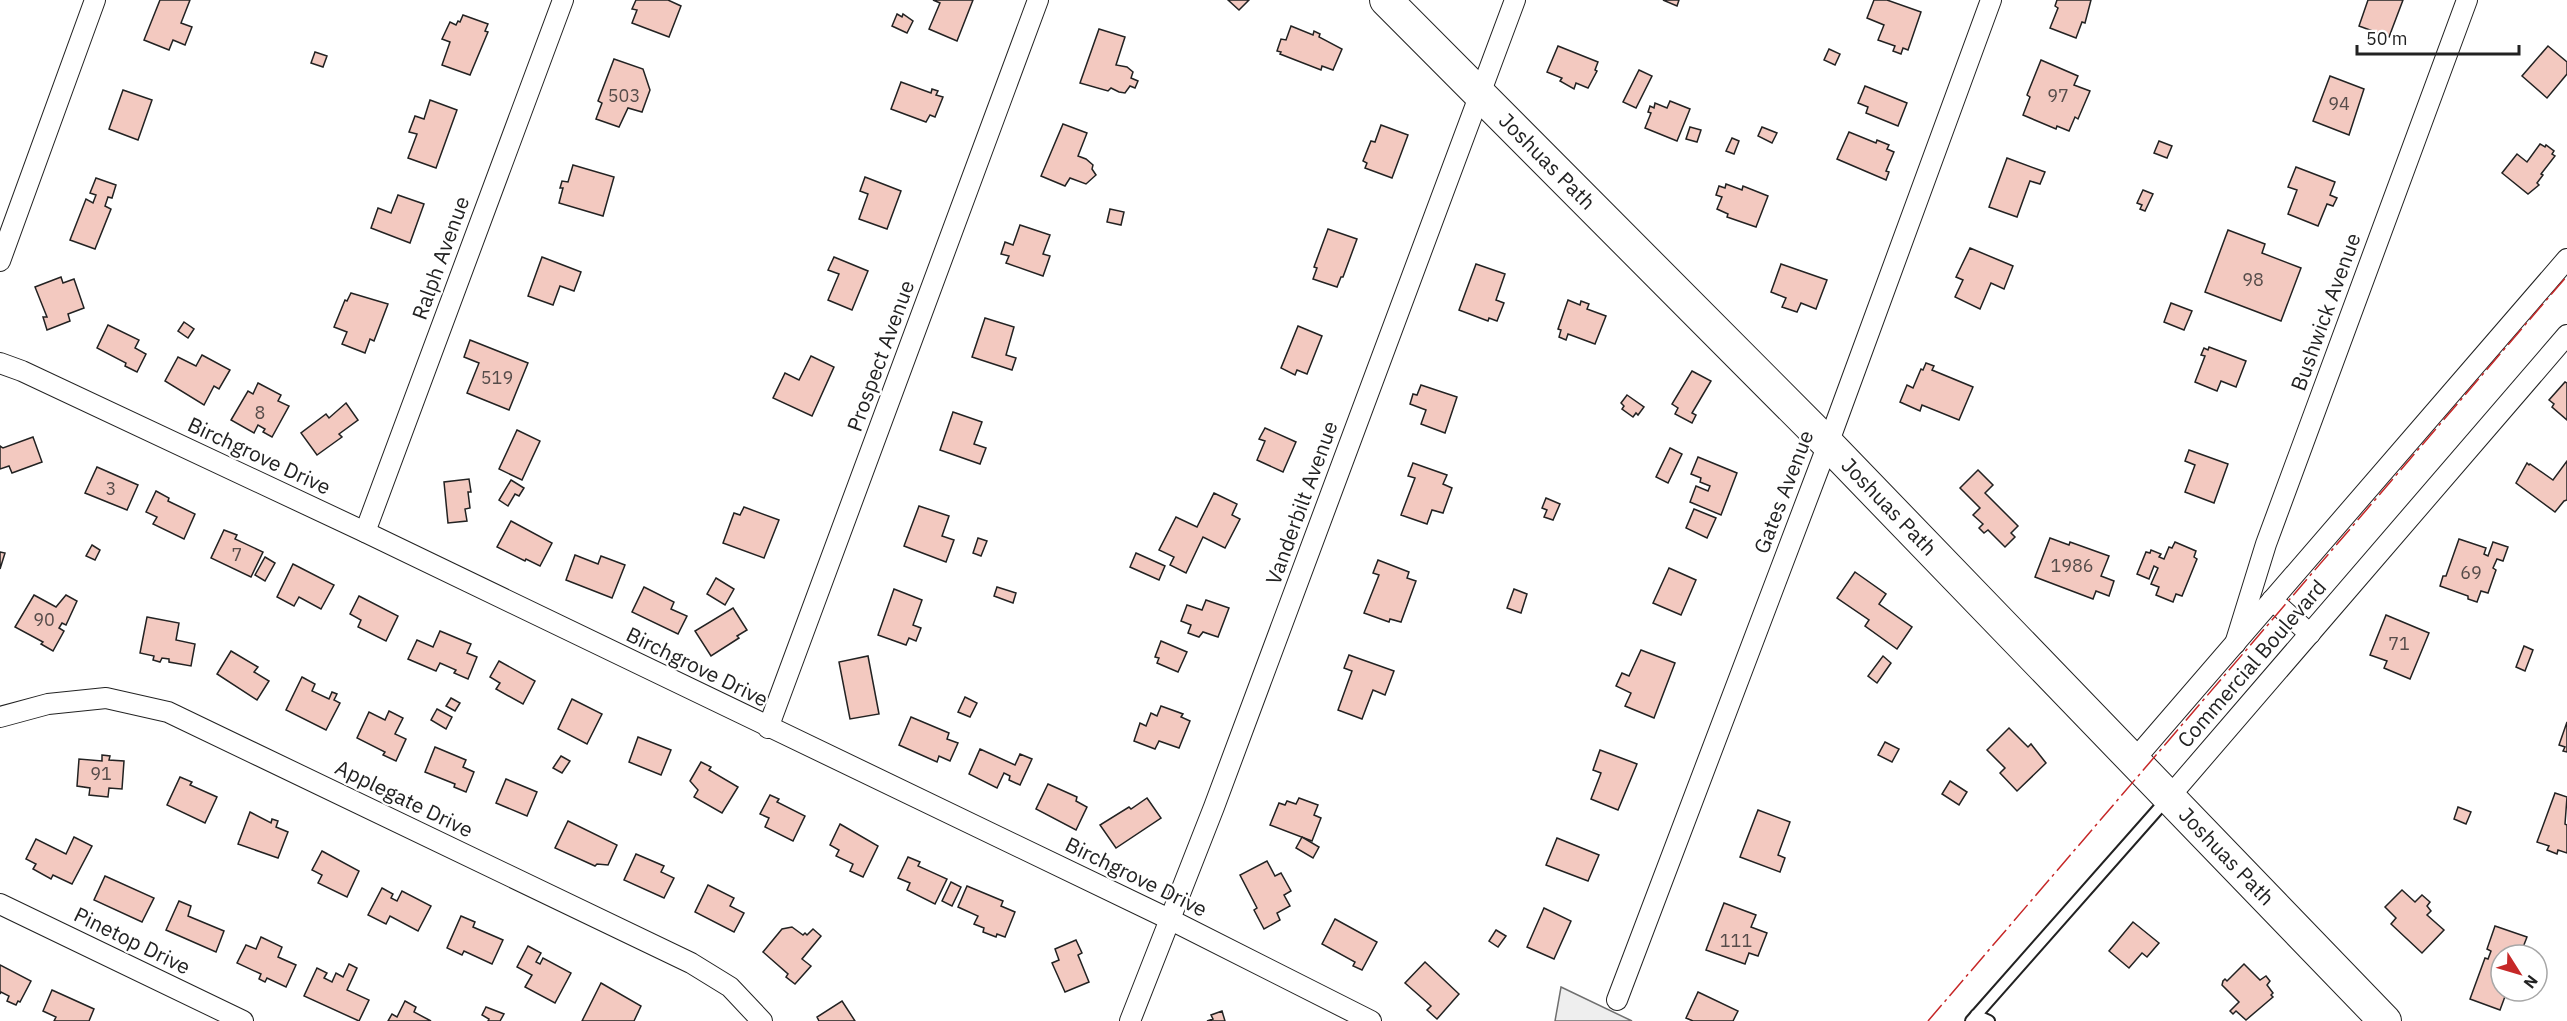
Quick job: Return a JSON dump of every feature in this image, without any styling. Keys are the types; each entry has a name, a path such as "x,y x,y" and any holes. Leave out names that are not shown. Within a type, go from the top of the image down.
{"main road":[{"name":"Joshuas Path","path":"1386,0 1828,444 2135,759 2385,1021"}],"street":[{"path":"0,261 95,0"},
{"name":"Ralph Avenue","path":"364,532 563,0"},
{"name":"Prospect Avenue","path":"768,728 1038,0"},
{"name":"Vanderbilt Avenue","path":"1130,1021 1171,920 1515,0"},
{"name":"Gates Avenue","path":"1617,1000 1828,444 1991,0"},
{"name":"Bushwick Avenue","path":"2235,644 2266,544 2467,0"},
{"name":"Commercial Boulevard","path":"2135,759 2567,259"},
{"name":"Commercial Boulevard","path":"2170,796 2567,335"},
{"name":"Birchgrove Drive","path":"0,363 22,370 364,532 1171,920 1371,1021"},
{"path":"2272,600 2310,634"},
{"name":"Applegate Drive","path":"0,717 48,704 106,698 168,712 691,963 730,987 762,1021"},
{"name":"Pinetop Drive","path":"0,904 243,1021"}],"lane":[{"name":"Commercial Boulevard","path":"1974,1018 2170,796"},
{"path":"1974,1018 1989,1021"}],"shaded area":[{"path":"1561,987 1632,1021 1555,1021"}],"building":[{"path":"160,0 190,0 181,23 192,27 185,45 173,40 169,50 144,40"},
{"path":"636,0 668,0 681,6 669,37 632,23 637,10 632,9"},
{"path":"933,0 973,0 957,41 929,29 940,3"},
{"path":"1228,0 1249,0 1239,10"},
{"path":"1663,0 1679,0 1677,6"},
{"path":"1874,0 1887,0 1921,12 1908,50 1903,48 1901,54 1893,51 1895,46 1878,40 1884,25 1867,18"},
{"path":"2057,0 2091,0 2085,23 2082,22 2076,38 2050,28 2058,8 2055,6"},
{"path":"2368,0 2403,0 2389,37 2359,26"},
{"path":"897,14 902,17 903,14 913,21 907,33 892,26"},
{"path":"463,15 488,24 485,31 488,32 470,75 442,65 450,42 442,39 450,22 456,25"},
{"path":"1291,26 1313,35 1314,31 1320,34 1319,37 1342,49 1333,70 1322,66 1321,70 1277,51 1281,39 1286,40"},
{"path":"1099,29 1125,37 1116,65 1127,67 1133,72 1131,78 1138,81 1135,88 1130,86 1125,93 1111,88 1108,91 1080,83"},
{"path":"1558,46 1598,62 1595,70 1597,71 1588,88 1576,83 1574,89 1560,81 1562,78 1547,72"},
{"path":"2548,46 2567,62 2567,74 2547,98 2522,76"},
{"path":"1829,49 1840,54 1835,65 1824,60"},
{"path":"315,52 327,56 323,67 311,63"},
{"path":"614,59 643,69 650,90 642,112 628,108 619,127 596,119 602,103 598,101"},
{"path":"2041,60 2078,76 2074,85 2090,91 2078,119 2075,117 2069,131 2057,126 2056,129 2023,115 2030,97 2027,95"},
{"path":"1639,70 1652,76 1636,108 1623,102"},
{"path":"2330,76 2364,89 2349,135 2313,121"},
{"path":"901,82 931,93 932,89 938,91 936,95 943,97 935,117 930,115 926,122 891,109"},
{"path":"1865,86 1907,103 1898,126 1866,113 1868,107 1858,103"},
{"path":"123,90 152,100 138,140 109,129"},
{"path":"430,100 457,110 436,168 408,158 417,134 409,132 415,116 424,119"},
{"path":"1670,101 1690,109 1677,141 1645,128 1651,113 1648,112 1650,106 1654,108 1655,103 1667,108"},
{"path":"1063,124 1087,133 1078,156 1093,165 1092,169 1096,175 1086,184 1070,178 1065,186 1041,176"},
{"path":"1381,125 1408,135 1392,178 1365,168 1367,163 1363,161 1371,141 1375,142"},
{"path":"1690,127 1701,130 1697,142 1686,139"},
{"path":"1762,127 1777,133 1772,143 1758,136"},
{"path":"1849,132 1876,143 1877,140 1889,145 1887,149 1894,152 1886,171 1889,172 1886,180 1837,159"},
{"path":"1732,138 1739,141 1734,154 1726,151"},
{"path":"2159,141 2172,146 2167,158 2154,153"},
{"path":"2540,144 2554,151 2552,154 2555,156 2541,174 2543,175 2537,183 2539,185 2528,194 2502,173 2517,154 2527,162"},
{"path":"2007,158 2045,172 2040,184 2030,181 2017,217 1989,207"},
{"path":"573,165 614,177 603,216 559,203 563,188 560,188 562,181 568,182"},
{"path":"2296,167 2335,182 2330,195 2337,198 2333,206 2327,204 2318,226 2288,214 2297,190 2288,187"},
{"path":"865,177 901,191 887,229 859,219 868,194 860,191"},
{"path":"96,178 116,185 112,198 108,197 105,206 111,209 95,249 70,240 86,199 93,203 96,195 90,193"},
{"path":"1726,184 1742,190 1743,186 1768,196 1756,227 1727,217 1728,214 1717,209 1722,197 1716,195 1719,186 1725,188"},
{"path":"2143,190 2153,194 2145,211 2140,209 2142,205 2137,203"},
{"path":"398,195 424,204 410,243 371,228 378,208 391,213"},
{"path":"1110,209 1124,212 1121,225 1107,222"},
{"path":"1020,225 1050,235 1043,254 1050,256 1043,276 1006,263 1009,256 1001,254 1005,242 1013,245"},
{"path":"1328,229 1357,239 1337,287 1313,279 1317,268 1314,267"},
{"path":"2228,230 2265,244 2262,253 2301,268 2281,321 2205,292"},
{"path":"1970,248 2013,266 2004,289 1991,283 1980,309 1955,297 1963,280 1956,277"},
{"path":"542,257 581,272 574,291 560,286 553,305 528,296"},
{"path":"834,257 868,271 852,310 828,300 839,274 828,270"},
{"path":"1476,264 1505,274 1496,300 1504,303 1497,321 1489,318 1488,321 1459,310"},
{"path":"1781,264 1827,280 1816,309 1801,303 1797,312 1782,307 1786,298 1771,292"},
{"path":"61,277 63,283 74,279 84,308 68,314 70,321 47,330 43,317 47,317 35,287"},
{"path":"351,293 388,304 374,341 370,339 365,353 342,344 347,332 334,327 345,300 347,301"},
{"path":"1568,300 1580,305 1581,301 1589,304 1587,309 1606,316 1595,344 1568,334 1566,340 1559,337 1561,330 1558,329"},
{"path":"2171,303 2192,311 2184,330 2164,322"},
{"path":"985,318 1014,327 1006,355 1016,358 1012,370 972,357"},
{"path":"184,322 194,329 188,338 178,331"},
{"path":"108,325 139,340 135,348 146,354 137,372 125,366 126,363 97,348"},
{"path":"1298,326 1322,336 1307,374 1297,370 1295,375 1281,368"},
{"path":"470,340 528,363 509,410 467,393 479,363 464,357"},
{"path":"2209,347 2246,361 2236,387 2221,381 2217,391 2195,382 2205,356 2201,355 2204,348 2208,350"},
{"path":"202,355 230,370 219,389 214,386 204,405 165,381 178,357 196,366"},
{"path":"811,356 834,367 812,416 773,398 785,373 799,380"},
{"path":"1926,363 1934,366 1932,370 1973,387 1959,420 1922,405 1920,411 1900,402 1907,385 1913,388"},
{"path":"1692,371 1711,381 1692,413 1696,415 1692,423 1675,414 1678,408 1672,404"},
{"path":"2565,382 2567,383 2567,420 2552,407 2554,404 2549,400"},
{"path":"258,383 281,395 278,401 289,406 272,437 263,432 265,429 258,425 254,433 231,420 248,391 253,394"},
{"path":"1421,385 1457,397 1445,433 1421,424 1426,410 1410,404 1413,394 1417,395"},
{"path":"1627,395 1644,407 1638,415 1636,413 1633,417 1622,409 1624,406 1621,403"},
{"path":"346,403 358,420 339,434 342,437 317,455 301,433 326,414 329,418"},
{"path":"953,412 982,422 974,444 986,448 980,464 940,450"},
{"path":"1265,428 1296,442 1283,472 1257,460 1265,441 1259,439"},
{"path":"517,430 540,441 522,480 499,469"},
{"path":"33,437 42,462 12,473 9,466 0,469 0,446 3,448"},
{"path":"1670,448 1682,454 1668,483 1656,477"},
{"path":"2189,450 2228,464 2214,503 2185,492 2195,465 2185,461"},
{"path":"1698,457 1737,473 1721,515 1690,502 1696,486 1708,491 1710,486 1700,482 1701,478 1691,474"},
{"path":"2567,461 2567,500 2555,512 2516,483 2527,463 2553,480"},
{"path":"1413,463 1447,475 1443,484 1452,488 1443,513 1432,510 1427,524 1401,515 1415,478 1408,476"},
{"path":"97,467 138,485 127,510 85,493"},
{"path":"1978,470 1993,485 1985,493 2018,526 2011,533 2015,537 2005,547 1988,530 1984,533 1979,528 1983,524 1973,515 1980,508 1960,488"},
{"path":"469,479 471,492 468,492 470,508 465,509 467,521 448,523 444,482"},
{"path":"511,480 524,488 519,496 515,494 508,506 499,500"},
{"path":"156,491 169,498 168,501 195,514 184,539 153,524 157,517 146,512"},
{"path":"1214,493 1237,504 1232,515 1240,519 1225,548 1203,537 1186,573 1170,565 1174,557 1159,550 1176,517 1197,527"},
{"path":"1546,498 1560,504 1553,520 1544,517 1547,510 1542,508"},
{"path":"919,506 949,516 942,536 954,540 946,562 904,546"},
{"path":"744,507 779,520 764,558 723,543 734,513 740,515"},
{"path":"1694,509 1716,518 1707,538 1686,528"},
{"path":"511,521 552,543 540,566 497,547"},
{"path":"224,530 237,535 235,539 263,552 251,577 211,558"},
{"path":"978,538 987,541 981,556 973,553"},
{"path":"2050,538 2069,545 2070,542 2109,556 2101,576 2114,581 2109,596 2096,591 2093,599 2035,577"},
{"path":"2459,539 2486,548 2484,554 2488,556 2493,542 2508,547 2503,561 2497,559 2493,568 2496,570 2488,593 2481,591 2477,602 2468,599 2468,596 2440,586 2443,576 2446,576"},
{"path":"2175,542 2196,551 2194,557 2197,559 2182,596 2176,594 2173,602 2156,595 2159,587 2151,584 2158,568 2154,566 2149,579 2137,574 2146,552 2150,553 2151,550 2161,554 2159,557 2164,559 2169,547 2172,548"},
{"path":"92,545 100,550 95,560 86,556"},
{"path":"0,552 5,553 0,569"},
{"path":"1136,553 1165,566 1159,580 1130,567"},
{"path":"575,555 598,564 601,556 625,565 612,598 566,580"},
{"path":"265,557 275,563 265,581 255,575"},
{"path":"1378,560 1409,572 1407,578 1416,581 1401,622 1390,619 1389,622 1364,613 1379,575 1373,573"},
{"path":"293,564 334,585 321,609 299,597 294,606 277,597"},
{"path":"1669,568 1696,580 1681,615 1653,603"},
{"path":"1855,572 1886,594 1879,604 1912,627 1897,649 1865,626 1869,620 1837,598"},
{"path":"716,578 734,589 725,605 707,594"},
{"path":"644,587 674,602 671,609 687,616 678,634 632,612"},
{"path":"997,587 1016,593 1013,603 994,596"},
{"path":"894,589 922,600 913,625 921,628 916,641 909,638 906,645 878,635"},
{"path":"1514,589 1527,594 1521,613 1507,608"},
{"path":"34,595 56,607 66,595 77,601 66,625 62,623 59,628 64,631 53,651 41,644 43,642 15,627"},
{"path":"359,596 398,616 386,641 358,627 361,620 350,614"},
{"path":"1206,600 1229,608 1218,637 1203,632 1199,637 1188,633 1191,625 1181,621 1187,605 1202,610"},
{"path":"733,608 747,630 737,636 739,638 711,656 695,631"},
{"path":"2386,615 2429,633 2410,679 2384,668 2387,661 2370,655"},
{"path":"147,617 179,623 176,640 195,644 191,666 169,662 169,659 162,658 160,662 153,660 154,656 140,653"},
{"path":"440,631 471,644 467,653 477,657 468,679 454,673 456,670 440,663 436,671 408,659 417,640 433,647"},
{"path":"1161,641 1187,652 1178,672 1157,663 1159,658 1155,657"},
{"path":"2524,646 2533,650 2525,671 2516,667"},
{"path":"1641,650 1675,663 1654,718 1625,706 1631,693 1616,686 1622,673 1629,676"},
{"path":"231,651 258,667 254,672 269,681 257,700 217,674"},
{"path":"1349,655 1394,671 1385,695 1373,690 1362,719 1338,710 1352,671 1344,668"},
{"path":"868,656 879,714 850,719 839,662"},
{"path":"1883,656 1891,663 1877,683 1868,676"},
{"path":"499,661 535,681 523,704 496,689 500,683 490,677"},
{"path":"302,677 315,684 312,691 329,699 332,692 337,694 334,700 340,703 326,730 286,710"},
{"path":"965,697 977,703 970,717 958,712"},
{"path":"451,698 460,703 455,711 446,706"},
{"path":"572,699 602,714 587,744 558,729"},
{"path":"1161,706 1183,714 1181,717 1190,721 1179,748 1159,741 1155,749 1134,741 1140,723 1146,726 1151,713 1157,716"},
{"path":"437,709 452,717 446,729 431,720"},
{"path":"389,711 403,718 395,734 406,739 396,761 383,755 385,752 357,738 369,712 385,720"},
{"path":"911,717 949,733 947,739 958,743 950,761 939,756 937,762 899,745"},
{"path":"2567,722 2567,752 2563,751 2565,747 2559,745"},
{"path":"2009,728 2028,747 2031,744 2046,763 2017,791 2000,773 2005,768 1987,750"},
{"path":"638,737 671,750 661,775 629,762"},
{"path":"1885,742 1899,749 1892,762 1878,755"},
{"path":"435,747 466,760 463,767 474,772 466,792 454,787 455,784 425,772"},
{"path":"980,749 1015,765 1020,754 1032,759 1020,785 1009,780 1010,776 1004,773 997,788 969,774"},
{"path":"1600,750 1637,764 1618,810 1591,799 1601,773 1593,770"},
{"path":"102,755 110,756 109,760 124,761 122,789 109,788 108,797 89,795 90,788 77,786 79,759 102,761"},
{"path":"561,756 570,761 562,773 553,768"},
{"path":"701,762 711,767 709,770 738,787 722,813 694,797 698,790 690,781"},
{"path":"180,777 192,782 190,785 217,797 205,823 167,805"},
{"path":"506,779 537,792 527,816 496,803"},
{"path":"1950,781 1967,792 1959,805 1942,794"},
{"path":"1048,784 1077,797 1076,801 1087,807 1076,830 1036,809"},
{"path":"2555,793 2567,797 2565,824 2567,825 2567,853 2558,850 2557,854 2547,850 2549,846 2537,842"},
{"path":"770,795 779,799 777,802 805,816 793,841 765,827 769,818 760,814"},
{"path":"1147,798 1161,818 1116,848 1100,825"},
{"path":"1299,798 1318,805 1314,815 1321,818 1312,841 1270,825 1279,803 1285,805 1287,801 1296,804"},
{"path":"2458,807 2471,812 2466,824 2454,819"},
{"path":"1758,810 1790,822 1778,855 1785,858 1780,872 1740,857"},
{"path":"250,812 271,823 272,819 278,821 276,827 288,832 278,858 238,844"},
{"path":"568,821 617,845 608,865 597,864 595,866 555,848"},
{"path":"840,824 878,846 863,877 850,871 853,864 836,856 839,850 830,845"},
{"path":"74,837 92,846 72,884 53,875 51,879 33,869 36,864 26,859 36,839 66,854"},
{"path":"1302,837 1319,847 1313,858 1296,848"},
{"path":"1557,838 1599,855 1588,881 1546,865"},
{"path":"322,851 359,871 347,897 318,883 322,875 312,870"},
{"path":"636,854 664,866 661,872 674,878 664,898 624,880"},
{"path":"908,857 920,862 918,866 947,879 935,904 907,890 910,883 898,878"},
{"path":"1267,861 1275,876 1281,873 1291,891 1284,895 1290,906 1277,913 1280,920 1264,929 1254,910 1257,908 1240,875"},
{"path":"105,876 154,898 142,922 94,900"},
{"path":"951,882 961,887 952,906 942,901"},
{"path":"708,885 734,898 730,906 744,913 734,932 695,912"},
{"path":"967,886 1003,901 1001,906 1015,912 1005,937 997,934 996,937 983,932 984,928 974,924 978,916 958,907"},
{"path":"382,888 393,894 391,898 397,901 402,891 431,906 418,931 390,916 386,924 368,915"},
{"path":"2402,890 2415,902 2422,895 2430,902 2427,906 2431,911 2427,915 2444,930 2422,953 2391,924 2396,918 2385,907"},
{"path":"179,901 191,906 188,916 224,931 216,952 166,930"},
{"path":"1724,903 1756,915 1751,927 1767,933 1758,956 1749,953 1745,964 1706,950"},
{"path":"1544,908 1571,921 1554,959 1527,947"},
{"path":"461,916 475,922 473,927 503,940 492,964 464,951 462,955 447,948"},
{"path":"1335,919 1377,942 1362,970 1353,966 1355,962 1322,944"},
{"path":"2133,922 2159,943 2147,957 2142,953 2129,968 2109,951"},
{"path":"2495,926 2527,937 2525,943 2489,943"},
{"path":"792,927 803,935 805,933 807,935 813,929 821,936 802,959 811,966 795,984 786,977 788,974 763,952 782,929"},
{"path":"1496,930 1506,936 1498,947 1489,941"},
{"path":"261,937 282,947 278,957 296,965 286,987 267,978 265,982 259,979 261,974 237,963 246,945 256,949"},
{"path":"1076,940 1082,953 1078,955 1089,982 1065,992 1052,963 1059,960 1055,949"},
{"path":"528,946 541,953 536,962 540,964 543,958 571,973 555,1003 525,987 532,975 517,967"},
{"path":"2489,956 2489,1003 2503,1003 2500,1010 2470,999 2485,958 2488,959"},
{"path":"1425,962 1459,994 1437,1019 1427,1010 1431,1006 1405,983"},
{"path":"349,964 357,968 347,990 369,1000 359,1021 304,996 317,968 327,973 324,978 332,982 336,973 343,977"},
{"path":"2244,964 2260,980 2266,976 2270,981 2267,985 2273,993 2271,995 2273,997 2246,1020 2236,1011 2233,1014 2230,1011 2239,1002 2222,985 2225,979 2227,981"},
{"path":"0,965 31,981 20,1002 18,1001 16,1005 7,1001 9,996 1,992 0,994"},
{"path":"601,983 641,1006 634,1021 582,1021"},
{"path":"52,990 94,1009 89,1021 54,1021 56,1017 43,1011"},
{"path":"1698,992 1738,1011 1733,1021 1693,1021 1686,1018"},
{"path":"405,1001 416,1007 414,1012 431,1021 388,1021 392,1014 397,1017"},
{"path":"842,1001 855,1021 819,1021 817,1017"},
{"path":"486,1007 504,1014 500,1021 488,1021 489,1019 482,1015"},
{"path":"1222,1011 1225,1021 1207,1021 1213,1019 1211,1015"}],"power":[{"path":"1928,1021 2567,276"}]}
